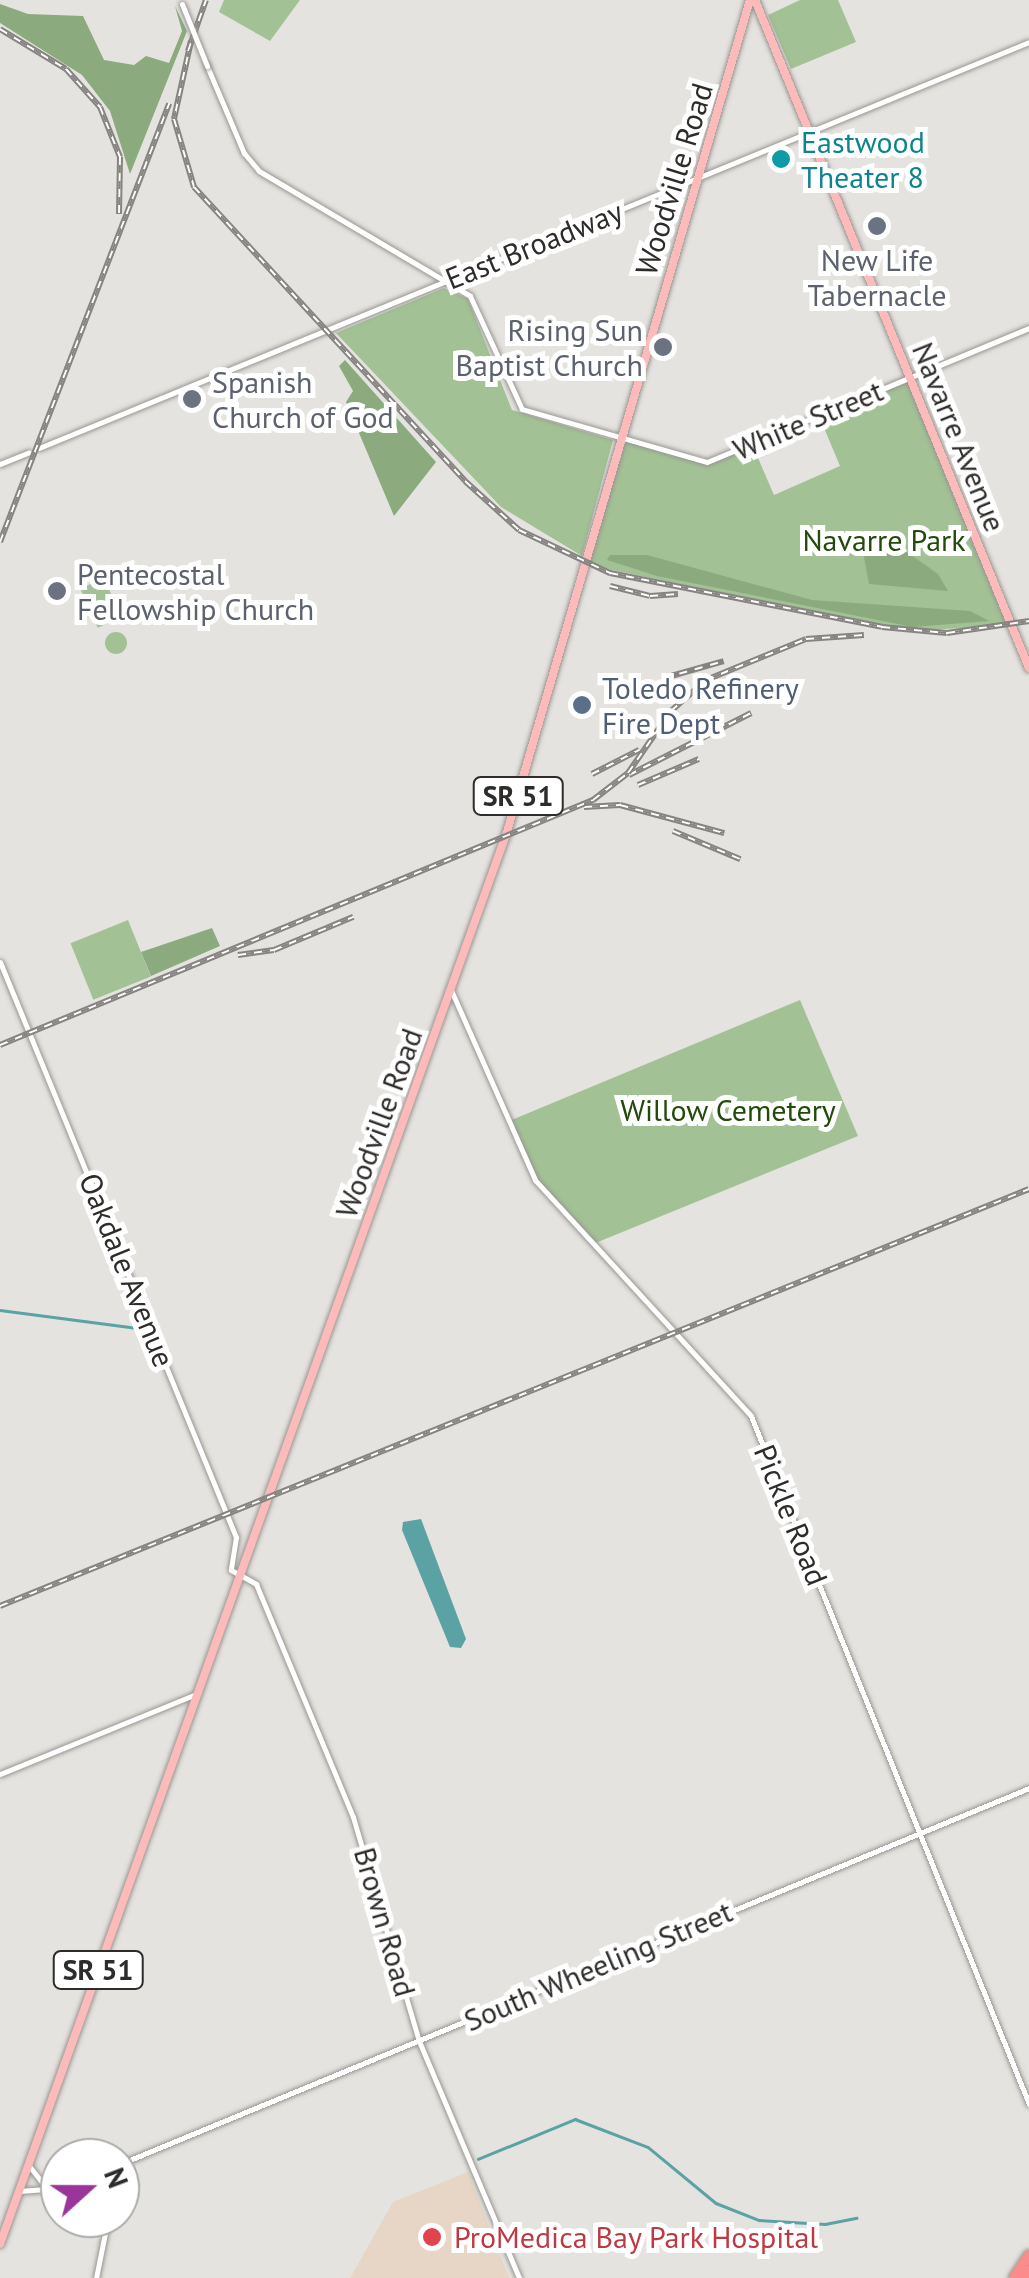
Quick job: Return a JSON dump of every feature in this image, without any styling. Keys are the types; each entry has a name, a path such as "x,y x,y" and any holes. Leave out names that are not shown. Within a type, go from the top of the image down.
{"highway":[{"path":"1014,2278 1029,2256"},
{"path":"1024,2278 1029,2270"}],"main road":[{"name":"Navarre Avenue","path":"753,0 1029,668"},
{"name":"Woodville Road","path":"0,2244 519,794 753,0"}],"street":[{"path":"181,2 250,162 296,196 470,296 518,406 622,438"},
{"name":"East Broadway","path":"39,448 1029,42"},
{"name":"White Street","path":"622,438 710,461 1029,328"},
{"path":"0,464 28,452"},
{"name":"Oakdale Avenue","path":"0,962 229,1520 237,1541 231,1570 239,1577"},
{"name":"Pickle Road","path":"451,990 534,1180 751,1416 916,1835 1029,2104"},
{"name":"Brown Road","path":"239,1577 259,1590 353,1816 419,2041 519,2278"},
{"path":"0,1774 198,1693"},
{"name":"South Wheeling Street","path":"140,2157 1029,1788"},
{"path":"29,2163 35,2181 40,2184"},
{"path":"19,2191 40,2190"},
{"path":"96,2278 104,2238"}],"shaded area":[{"name":"ProMedica Bay Park Hospital","path":"468,2172 509,2278 350,2278 393,2202"}],"green space":[{"path":"224,0 300,0 270,41 219,12"},
{"path":"800,0 838,0 856,42 791,69 768,15"},
{"path":"0,4 28,14 83,16 104,60 134,65 146,56 169,63 182,31 175,6 187,31 130,174 110,111 82,75 0,23"},
{"path":"444,288 468,299 512,410 613,440 582,556 501,507 336,333"},
{"path":"345,360 436,462 394,516 346,402 353,391 339,366"},
{"name":"Navarre Park","path":"910,378 1012,625 912,631 587,565 622,438 703,462 752,444 774,495 840,466 819,416"},
{"path":"883,535 938,574 948,591 869,584 862,546"},
{"path":"610,555 647,555 812,600 970,611 989,621 913,627 657,576 607,560"},
{"path":"104,578 121,617 98,628 80,589"},
{"path":"112,632 120,632 127,643 120,654 112,654 105,647 105,639"},
{"path":"128,920 151,977 93,1000 71,943"},
{"path":"212,928 220,946 151,976 141,952"},
{"name":"Willow Cemetery","path":"800,1000 858,1136 593,1244 535,1180 507,1122"}],"water":[{"path":"421,1519 466,1639 461,1648 450,1647 402,1530 403,1522"}],"waterway":[{"path":"0,1310 137,1328"},
{"path":"478,2159 575,2119 648,2147 716,2203 759,2220 825,2224 856,2218"}],"railway":[{"path":"188,51 206,0"},
{"path":"0,29 66,69 100,107 120,157 119,214"},
{"path":"191,41 174,119 194,187 465,481 519,530 610,573 882,627 947,633 1029,621"},
{"path":"0,542 169,103"},
{"path":"610,586 650,596 678,594"},
{"path":"0,1045 593,800 628,773 671,711 706,680 806,639 864,635"},
{"path":"664,678 724,661"},
{"path":"629,775 751,713"},
{"path":"592,774 639,750"},
{"path":"638,785 699,759"},
{"path":"584,807 620,805 724,833"},
{"path":"673,831 740,859"},
{"path":"238,955 274,950 353,917"},
{"path":"0,1606 1029,1189"}],"place":[{"name":"Eastwood Theater 8","path":"781,159"},
{"name":"New Life Tabernacle","path":"877,226"},
{"name":"Rising Sun Baptist Church","path":"663,347"},
{"name":"Spanish Church of God","path":"192,399"},
{"name":"Pentecostal Fellowship Church","path":"57,591"},
{"name":"Toledo Refinery Fire Dept","path":"582,705"},
{"name":"ProMedica Bay Park Hospital","path":"432,2237"}]}
